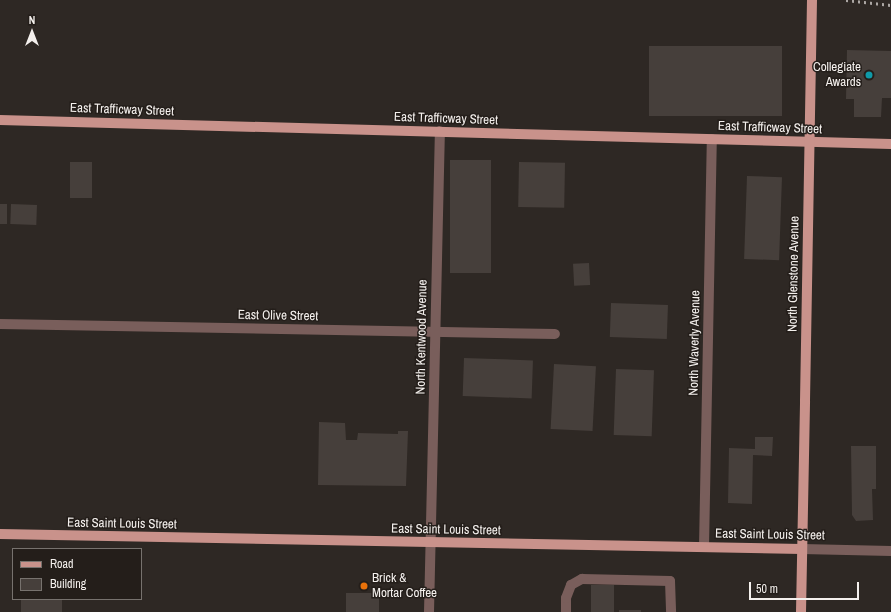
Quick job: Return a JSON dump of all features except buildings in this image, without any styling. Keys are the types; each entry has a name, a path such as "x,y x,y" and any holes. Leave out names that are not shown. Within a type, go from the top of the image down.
{"main road":[{"name":"North Glenstone Avenue","path":"801,612 812,0"},
{"name":"East Trafficway Street","path":"0,120 891,144"},
{"name":"East Saint Louis Street","path":"0,534 802,549"}],"street":[{"name":"North Kentwood Avenue","path":"429,612 440,131"},
{"name":"North Waverly Avenue","path":"704,547 712,139"},
{"name":"East Olive Street","path":"0,324 555,334"},
{"name":"East Saint Louis Street","path":"802,549 891,551"},
{"path":"566,612 566,598 571,585 582,579 670,581 670,612"}],"railway":[{"path":"846,0 891,5"}],"place":[{"name":"Collegiate Awards","path":"869,75"},
{"name":"Brick & Mortar Coffee","path":"364,586"}]}
